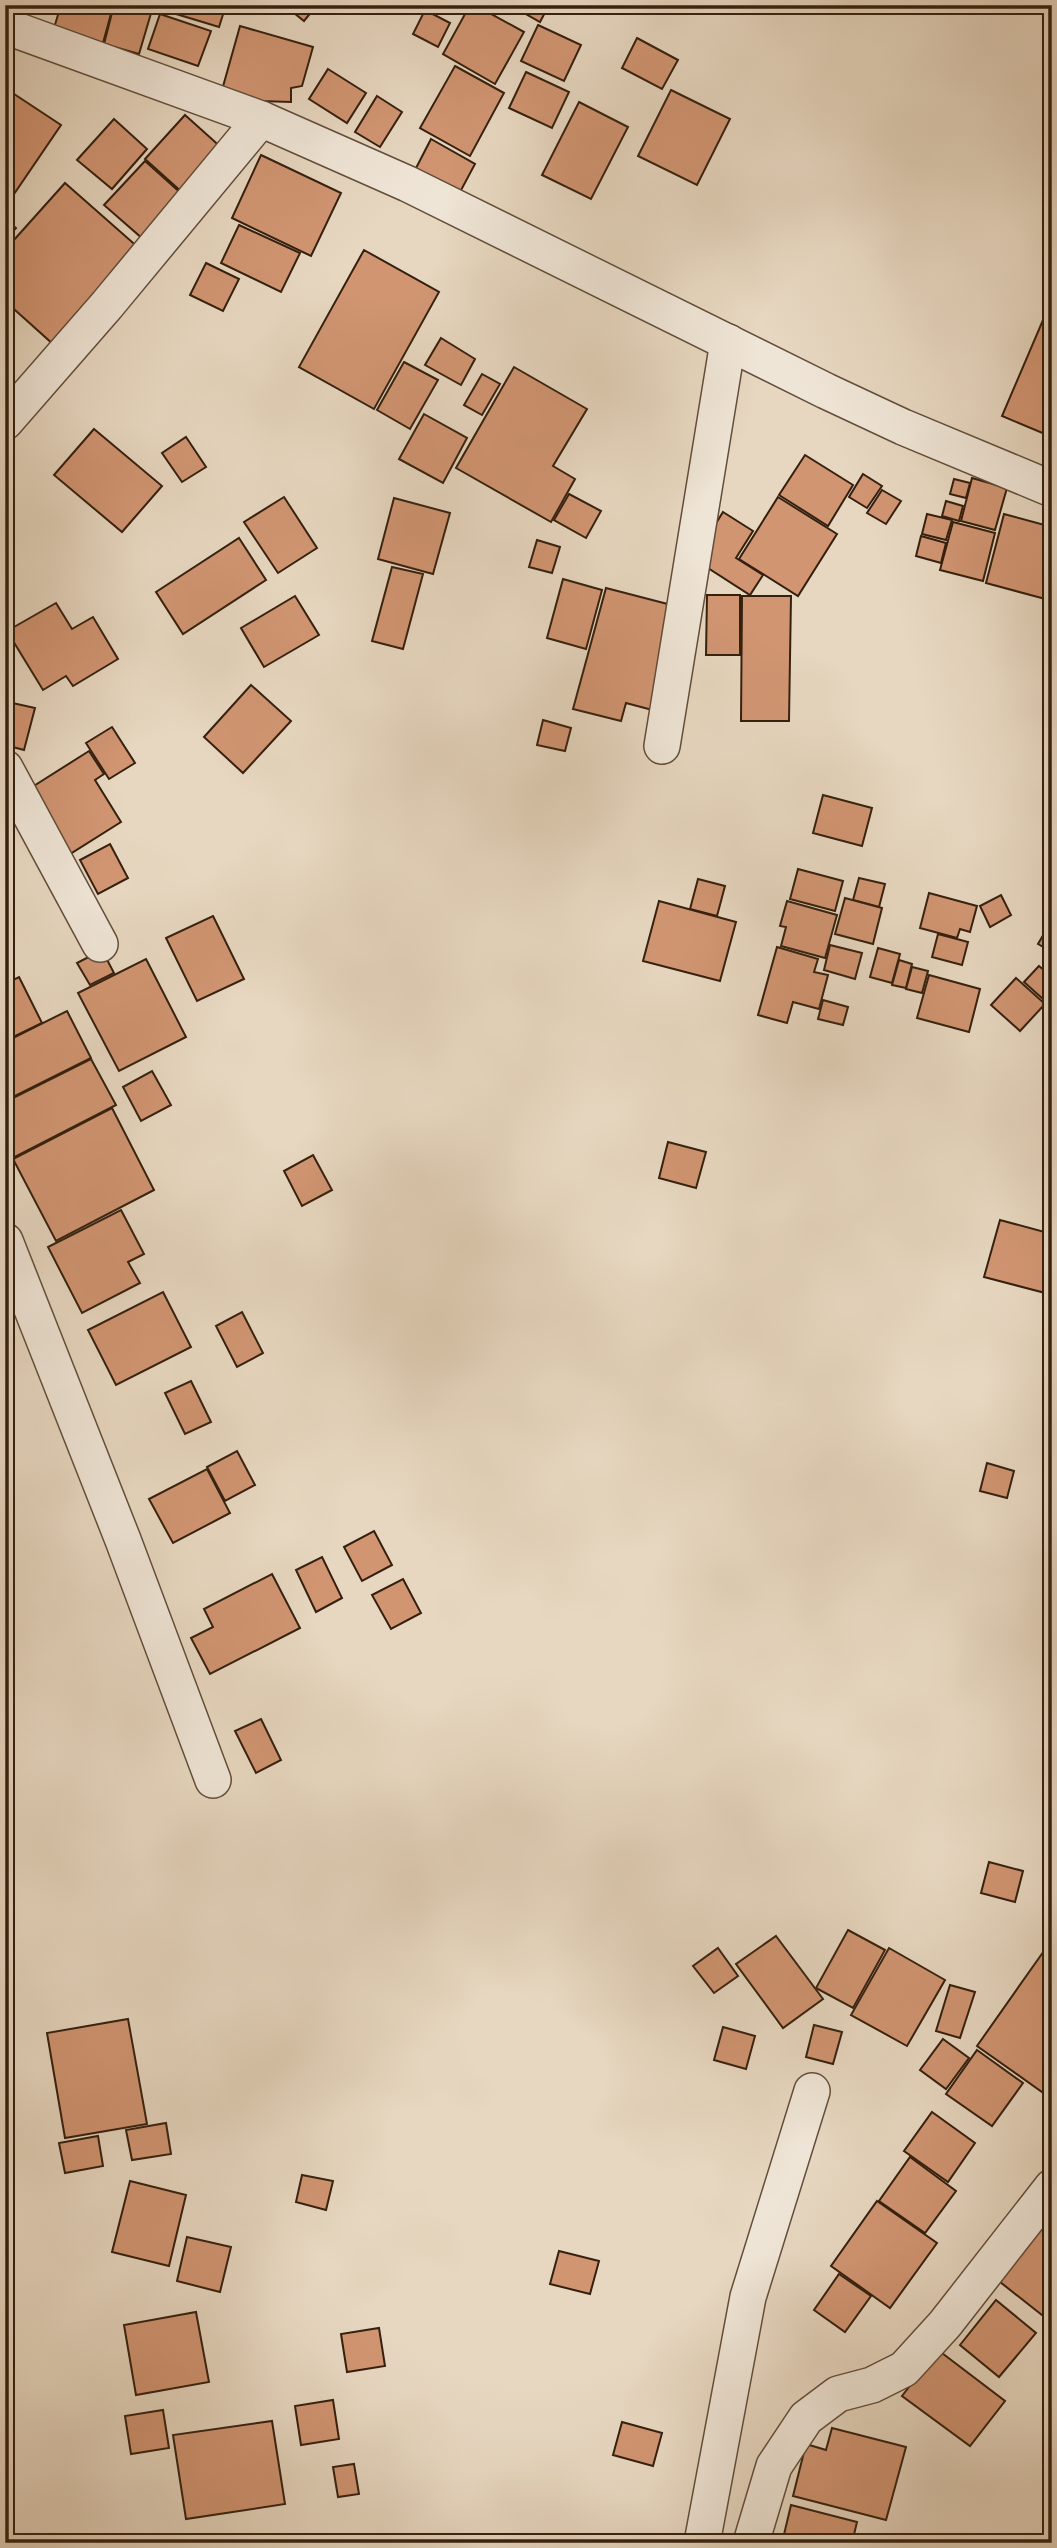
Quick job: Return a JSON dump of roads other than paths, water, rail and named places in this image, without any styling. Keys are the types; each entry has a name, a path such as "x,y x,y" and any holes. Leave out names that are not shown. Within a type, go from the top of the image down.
{"street":[{"path":"5,26 261,119 408,184 826,391 903,427 1052,489"},
{"path":"5,422 107,305 261,119"},
{"path":"662,746 728,342"},
{"path":"5,768 100,944"},
{"path":"5,1241 213,1780"},
{"path":"702,2543 748,2297 812,2091"},
{"path":"751,2543 774,2466 806,2418 838,2394 872,2385 904,2369 945,2324 1052,2187"}]}
